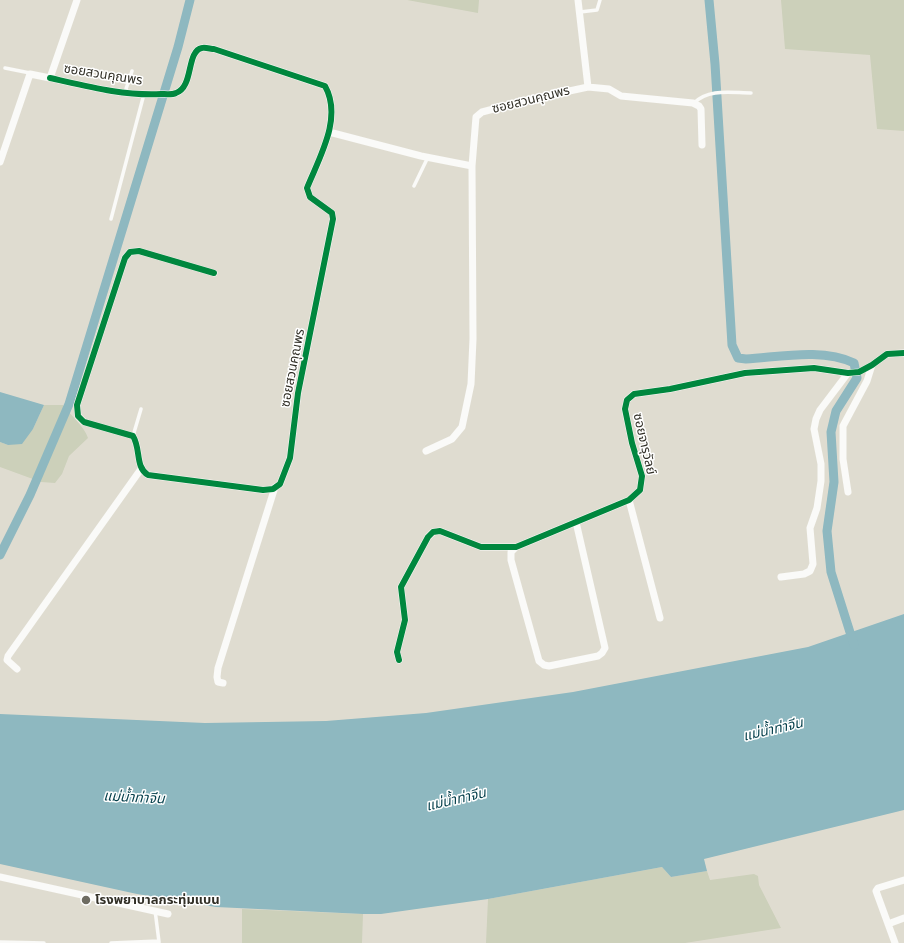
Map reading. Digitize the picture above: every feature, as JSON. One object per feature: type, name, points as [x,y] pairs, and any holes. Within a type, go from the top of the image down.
[{"type":"street","points":[[50,78],[77,0]]},
{"type":"street","name":"ซอยสวนคุณพร","points":[[578,0],[588,87]]},
{"type":"street","name":"ซอยสวนคุณพร","points":[[30,74],[125,92],[144,94],[176,93],[182,89],[186,82],[194,53],[201,48],[214,49],[325,86],[331,104],[329,132],[307,188],[310,197],[332,213],[333,219],[298,394],[290,458],[280,484],[276,487],[218,668],[218,682],[223,683]]},
{"type":"street","points":[[0,162],[30,74]]},
{"type":"street","name":"ซอยสวนคุณพร","points":[[426,451],[452,439],[462,427],[467,411],[471,384],[473,339],[472,166],[476,117],[482,112],[532,98],[588,87],[609,89],[621,96],[693,103]]},
{"type":"street","points":[[693,103],[701,109],[702,146]]},
{"type":"street","points":[[329,132],[428,157],[472,166]]},
{"type":"street","points":[[214,273],[139,251],[130,252],[125,258],[77,405],[78,416],[84,422],[133,436],[137,442],[141,469],[148,476],[263,490],[276,487]]},
{"type":"street","name":"ซอยจารุวัลย์","points":[[399,660],[397,652],[405,620],[401,588],[428,537],[433,532],[440,531],[481,547],[516,547],[629,500],[640,490],[642,476],[632,443],[625,409],[627,400],[634,394],[670,390],[745,373],[814,368],[859,372],[887,354],[904,353]]},
{"type":"street","points":[[848,492],[843,459],[843,426],[867,381],[872,365]]},
{"type":"street","points":[[781,577],[804,574],[810,571],[814,564],[810,528],[817,508],[821,480],[821,464],[814,429],[820,410],[848,372]]},
{"type":"street","points":[[17,669],[7,660],[8,656],[141,469]]},
{"type":"street","points":[[629,500],[660,618]]},
{"type":"street","points":[[516,547],[511,552],[511,560],[539,661],[544,665],[549,666],[598,656],[605,648],[576,522]]},
{"type":"street","points":[[0,877],[168,914]]},
{"type":"street","points":[[896,943],[876,891],[878,888],[904,880]]},
{"type":"street","points":[[888,924],[904,918]]},
{"type":"lane","points":[[580,12],[596,10],[600,0]]},
{"type":"lane","points":[[5,68],[30,74]]},
{"type":"lane","points":[[125,92],[132,72]]},
{"type":"lane","points":[[693,103],[700,96],[714,93],[751,93]]},
{"type":"lane","points":[[111,219],[144,94]]},
{"type":"lane","points":[[414,186],[428,157]]},
{"type":"lane","points":[[133,436],[140,409]]},
{"type":"lane","points":[[111,943],[159,942],[154,910]]},
{"type":"lane","points":[[0,942],[44,943]]},
{"type":"green space","points":[[407,0],[479,0],[478,13]]},
{"type":"green space","points":[[781,0],[904,0],[904,131],[877,129],[870,55],[785,49]]},
{"type":"green space","points":[[44,405],[63,405],[80,425],[88,438],[69,456],[62,474],[55,483],[41,482],[0,467],[0,442],[8,445],[33,429]]},
{"type":"green space","points":[[662,867],[671,877],[707,871],[710,880],[754,874],[758,876],[759,885],[781,928],[685,943],[486,943],[488,899]]},
{"type":"green space","points":[[242,909],[363,914],[362,943],[242,943]]},
{"type":"water","points":[[0,392],[44,405],[33,429],[22,444],[8,445],[0,442]]},
{"type":"water","name":"แม่น้ำท่าจีน","points":[[904,614],[904,810],[704,859],[707,871],[671,877],[662,867],[488,899],[381,914],[363,914],[216,907],[137,894],[0,864],[0,714],[205,723],[326,721],[426,713],[573,692],[808,647]]},
{"type":"waterway","points":[[0,555],[30,495],[69,404],[178,47],[190,0]]},
{"type":"waterway","points":[[709,0],[715,64],[732,345],[738,358],[746,359],[787,355],[815,355],[842,358],[854,363],[857,378],[836,411],[831,432],[834,482],[827,531],[831,572],[854,645]]},
{"type":"cycle path","points":[[50,78],[119,92],[173,94],[182,89],[185,84],[194,55],[197,51],[205,48],[214,49],[325,86],[330,98],[330,124],[323,151],[307,188],[310,197],[332,213],[333,219],[298,393],[290,458],[280,484],[273,489],[263,490],[148,475],[141,467],[137,446],[133,436],[84,422],[78,416],[77,405],[125,258],[130,252],[139,251],[214,273]]},
{"type":"cycle path","points":[[399,660],[397,652],[405,620],[401,587],[428,537],[433,532],[440,531],[481,547],[516,547],[629,500],[640,490],[642,476],[632,443],[625,409],[627,400],[634,394],[670,389],[745,373],[814,368],[848,373],[859,372],[887,354],[904,353]]},
{"type":"place","name":"โรงพยาบาลกระทุ่มแบน","points":[[86,900]]}]
